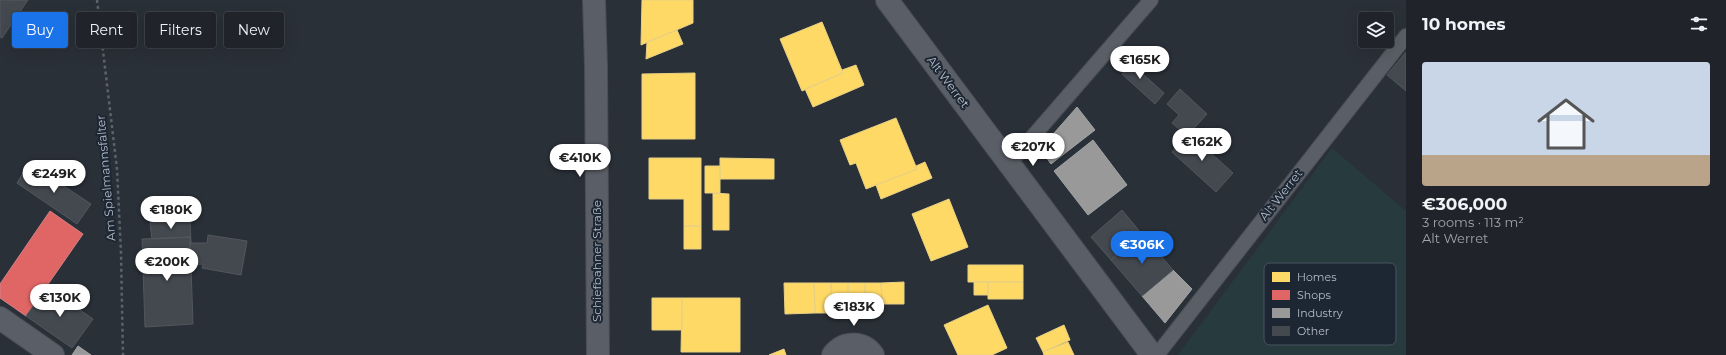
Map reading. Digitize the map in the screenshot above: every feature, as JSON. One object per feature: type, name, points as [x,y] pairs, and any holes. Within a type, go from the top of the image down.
[{"type":"street","name":"Schiefbahner Straße","points":[[594,0],[598,355]]},
{"type":"street","name":"Alt Werret","points":[[887,0],[1152,355]]},
{"type":"street","points":[[0,318],[53,355]]},
{"type":"street","points":[[834,355],[844,347],[851,344],[859,344],[866,347],[873,355]]},
{"type":"lane","points":[[1009,164],[1151,0]]},
{"type":"lane","name":"Alt Werret","points":[[1157,355],[1406,36]]},
{"type":"path","name":"Am Spielmannsfalter","points":[[97,0],[117,177],[121,253],[123,355]]},
{"type":"green space","points":[[1332,148],[1406,211],[1406,355],[1178,355]]},
{"type":"building: Homes","points":[[642,0],[693,0],[693,23],[641,45]]},
{"type":"building: Homes","points":[[822,22],[843,73],[802,91],[780,39]]},
{"type":"building: Homes","points":[[677,30],[683,44],[646,59],[647,42]]},
{"type":"building: Homes","points":[[856,65],[864,85],[813,107],[805,89],[843,73],[842,70]]},
{"type":"building: Homes","points":[[695,73],[695,139],[642,139],[642,74]]},
{"type":"building: Homes","points":[[896,118],[917,169],[866,189],[856,163],[850,165],[840,140]]},
{"type":"building: Homes","points":[[649,158],[701,158],[701,226],[684,226],[684,199],[649,199]]},
{"type":"building: Homes","points":[[720,158],[774,159],[774,179],[720,179]]},
{"type":"building: Homes","points":[[925,162],[932,178],[881,199],[876,185],[917,169],[916,166]]},
{"type":"building: Homes","points":[[705,166],[720,166],[720,193],[705,193]]},
{"type":"building: Homes","points":[[713,193],[729,194],[729,230],[713,230]]},
{"type":"building: Homes","points":[[949,199],[968,247],[931,261],[912,214]]},
{"type":"building: Homes","points":[[684,226],[701,226],[701,249],[684,249]]},
{"type":"building: Homes","points":[[968,265],[1023,265],[1023,282],[968,282]]},
{"type":"building: Homes","points":[[904,282],[904,304],[882,304],[881,283]]},
{"type":"building: Homes","points":[[974,282],[988,282],[988,295],[974,295]]},
{"type":"building: Homes","points":[[988,282],[1023,282],[1023,299],[988,299]]},
{"type":"building: Homes","points":[[784,283],[814,283],[815,313],[785,314]]},
{"type":"building: Homes","points":[[814,283],[831,283],[832,313],[815,313]]},
{"type":"building: Homes","points":[[831,283],[848,283],[848,312],[832,313]]},
{"type":"building: Homes","points":[[848,283],[865,283],[865,312],[848,312]]},
{"type":"building: Homes","points":[[865,283],[881,283],[883,312],[865,312]]},
{"type":"building: Homes","points":[[652,298],[682,298],[682,330],[652,330]]},
{"type":"building: Homes","points":[[682,298],[740,298],[740,352],[681,352]]},
{"type":"building: Homes","points":[[988,305],[1007,348],[992,355],[958,355],[944,325]]},
{"type":"building: Homes","points":[[1064,325],[1070,340],[1043,352],[1036,338]]},
{"type":"building: Homes","points":[[1068,342],[1074,355],[1044,355],[1043,352]]},
{"type":"building: Homes","points":[[784,349],[786,355],[769,355]]},
{"type":"building: Shops","points":[[50,211],[83,234],[26,316],[0,298],[0,284]]},
{"type":"building: Industry","points":[[1077,107],[1095,130],[1051,164],[1040,149]]},
{"type":"building: Industry","points":[[1093,140],[1127,185],[1088,215],[1054,171]]},
{"type":"building: Industry","points":[[1173,270],[1192,289],[1165,323],[1142,296]]},
{"type":"building: Industry","points":[[78,346],[91,355],[72,355]]},
{"type":"building: Other","points":[[0,0],[28,0],[20,12],[12,12],[12,23],[2,38],[0,37]]},
{"type":"building: Other","points":[[1406,52],[1406,91],[1387,75]]},
{"type":"building: Other","points":[[1123,56],[1164,93],[1155,104],[1122,74],[1124,72],[1115,65]]},
{"type":"building: Other","points":[[1180,89],[1207,114],[1187,136],[1172,123],[1179,115],[1167,104]]},
{"type":"building: Other","points":[[1189,133],[1233,173],[1216,192],[1172,152]]},
{"type":"building: Other","points":[[29,163],[91,204],[77,224],[17,183]]},
{"type":"building: Other","points":[[1122,210],[1141,233],[1111,260],[1091,237]]},
{"type":"building: Other","points":[[190,221],[191,243],[190,237],[152,239],[150,223]]},
{"type":"building: Other","points":[[1141,233],[1173,270],[1142,296],[1111,260]]},
{"type":"building: Other","points":[[208,235],[247,241],[241,275],[202,268],[203,264],[191,265],[190,243],[207,243]]},
{"type":"building: Other","points":[[190,237],[193,324],[145,327],[142,239]]},
{"type":"building: Other","points":[[47,287],[93,319],[72,348],[26,316]]}]
